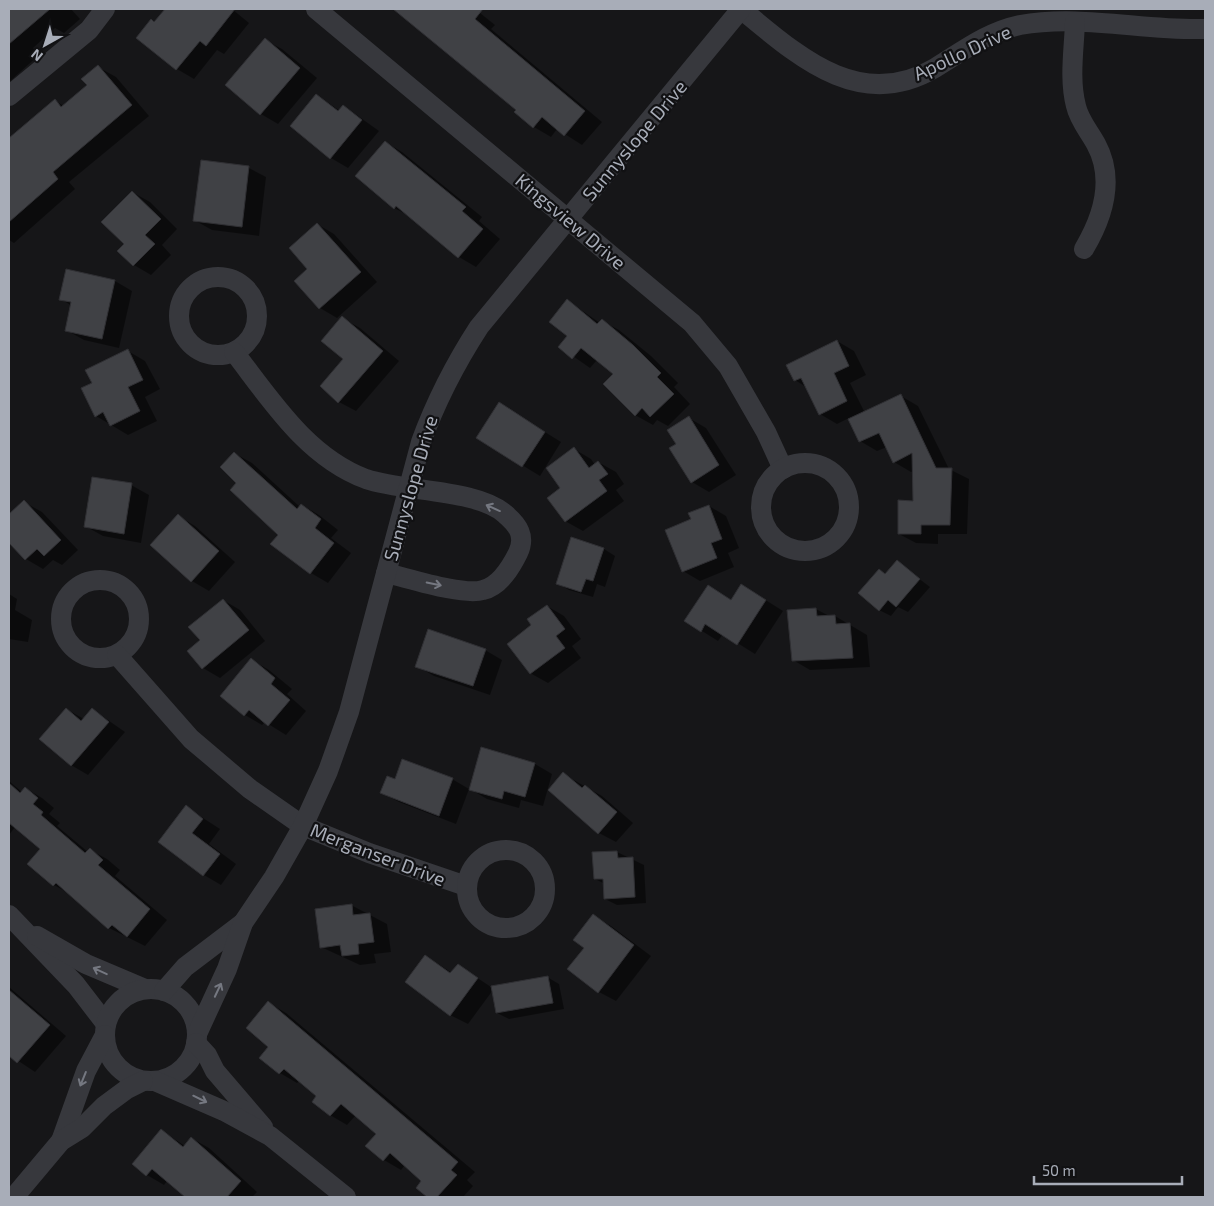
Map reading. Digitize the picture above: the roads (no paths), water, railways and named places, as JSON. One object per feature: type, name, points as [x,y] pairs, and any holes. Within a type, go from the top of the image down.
[{"type":"street","points":[[9,96],[89,30],[105,9]]},
{"type":"street","name":"Kingsview Drive","points":[[316,9],[692,323],[728,366],[766,432],[783,469]]},
{"type":"street","name":"Sunnyslope Drive","points":[[197,1039],[227,969],[243,922],[274,877],[303,826],[328,771],[349,712],[421,442],[433,410],[456,361],[479,327],[741,9]]},
{"type":"street","name":"Apollo Drive","points":[[741,9],[815,66],[839,77],[864,83],[891,82],[916,76],[935,68],[963,49],[990,35],[1018,26],[1048,22],[1075,22],[1205,29]]},
{"type":"street","points":[[1075,22],[1072,86],[1076,108],[1096,145],[1104,165],[1106,188],[1097,226],[1084,249]]},
{"type":"street","points":[[234,352],[290,423],[328,459],[366,479],[408,489],[478,501],[504,512],[519,528],[522,545],[512,565],[503,576],[483,590],[464,591],[386,573]]},
{"type":"street","points":[[797,464],[812,464],[827,469],[838,479],[846,492],[849,506],[847,522],[840,535],[828,545],[816,550],[795,549],[776,540],[768,530],[762,517],[762,503],[765,490],[772,478],[783,469],[797,464]]},
{"type":"street","name":"Merganser Drive","points":[[117,655],[203,750],[250,789],[303,826],[369,854],[466,886]]},
{"type":"street","points":[[15,920],[86,964],[181,1000],[195,1021],[197,1039],[208,1055],[215,1071],[270,1136],[346,1197]]},
{"type":"street","points":[[15,920],[76,985],[105,1030],[111,1058],[120,1069],[130,1076],[186,1093],[270,1136]]},
{"type":"street","name":"Sunnyslope Drive","points":[[154,990],[243,922]]},
{"type":"street","points":[[61,1141],[86,1071],[105,1030],[111,1011],[121,1000],[133,992],[154,990]]},
{"type":"street","points":[[14,1197],[61,1141],[82,1128],[112,1100],[149,1081],[166,1079],[186,1065],[197,1039]]}]
